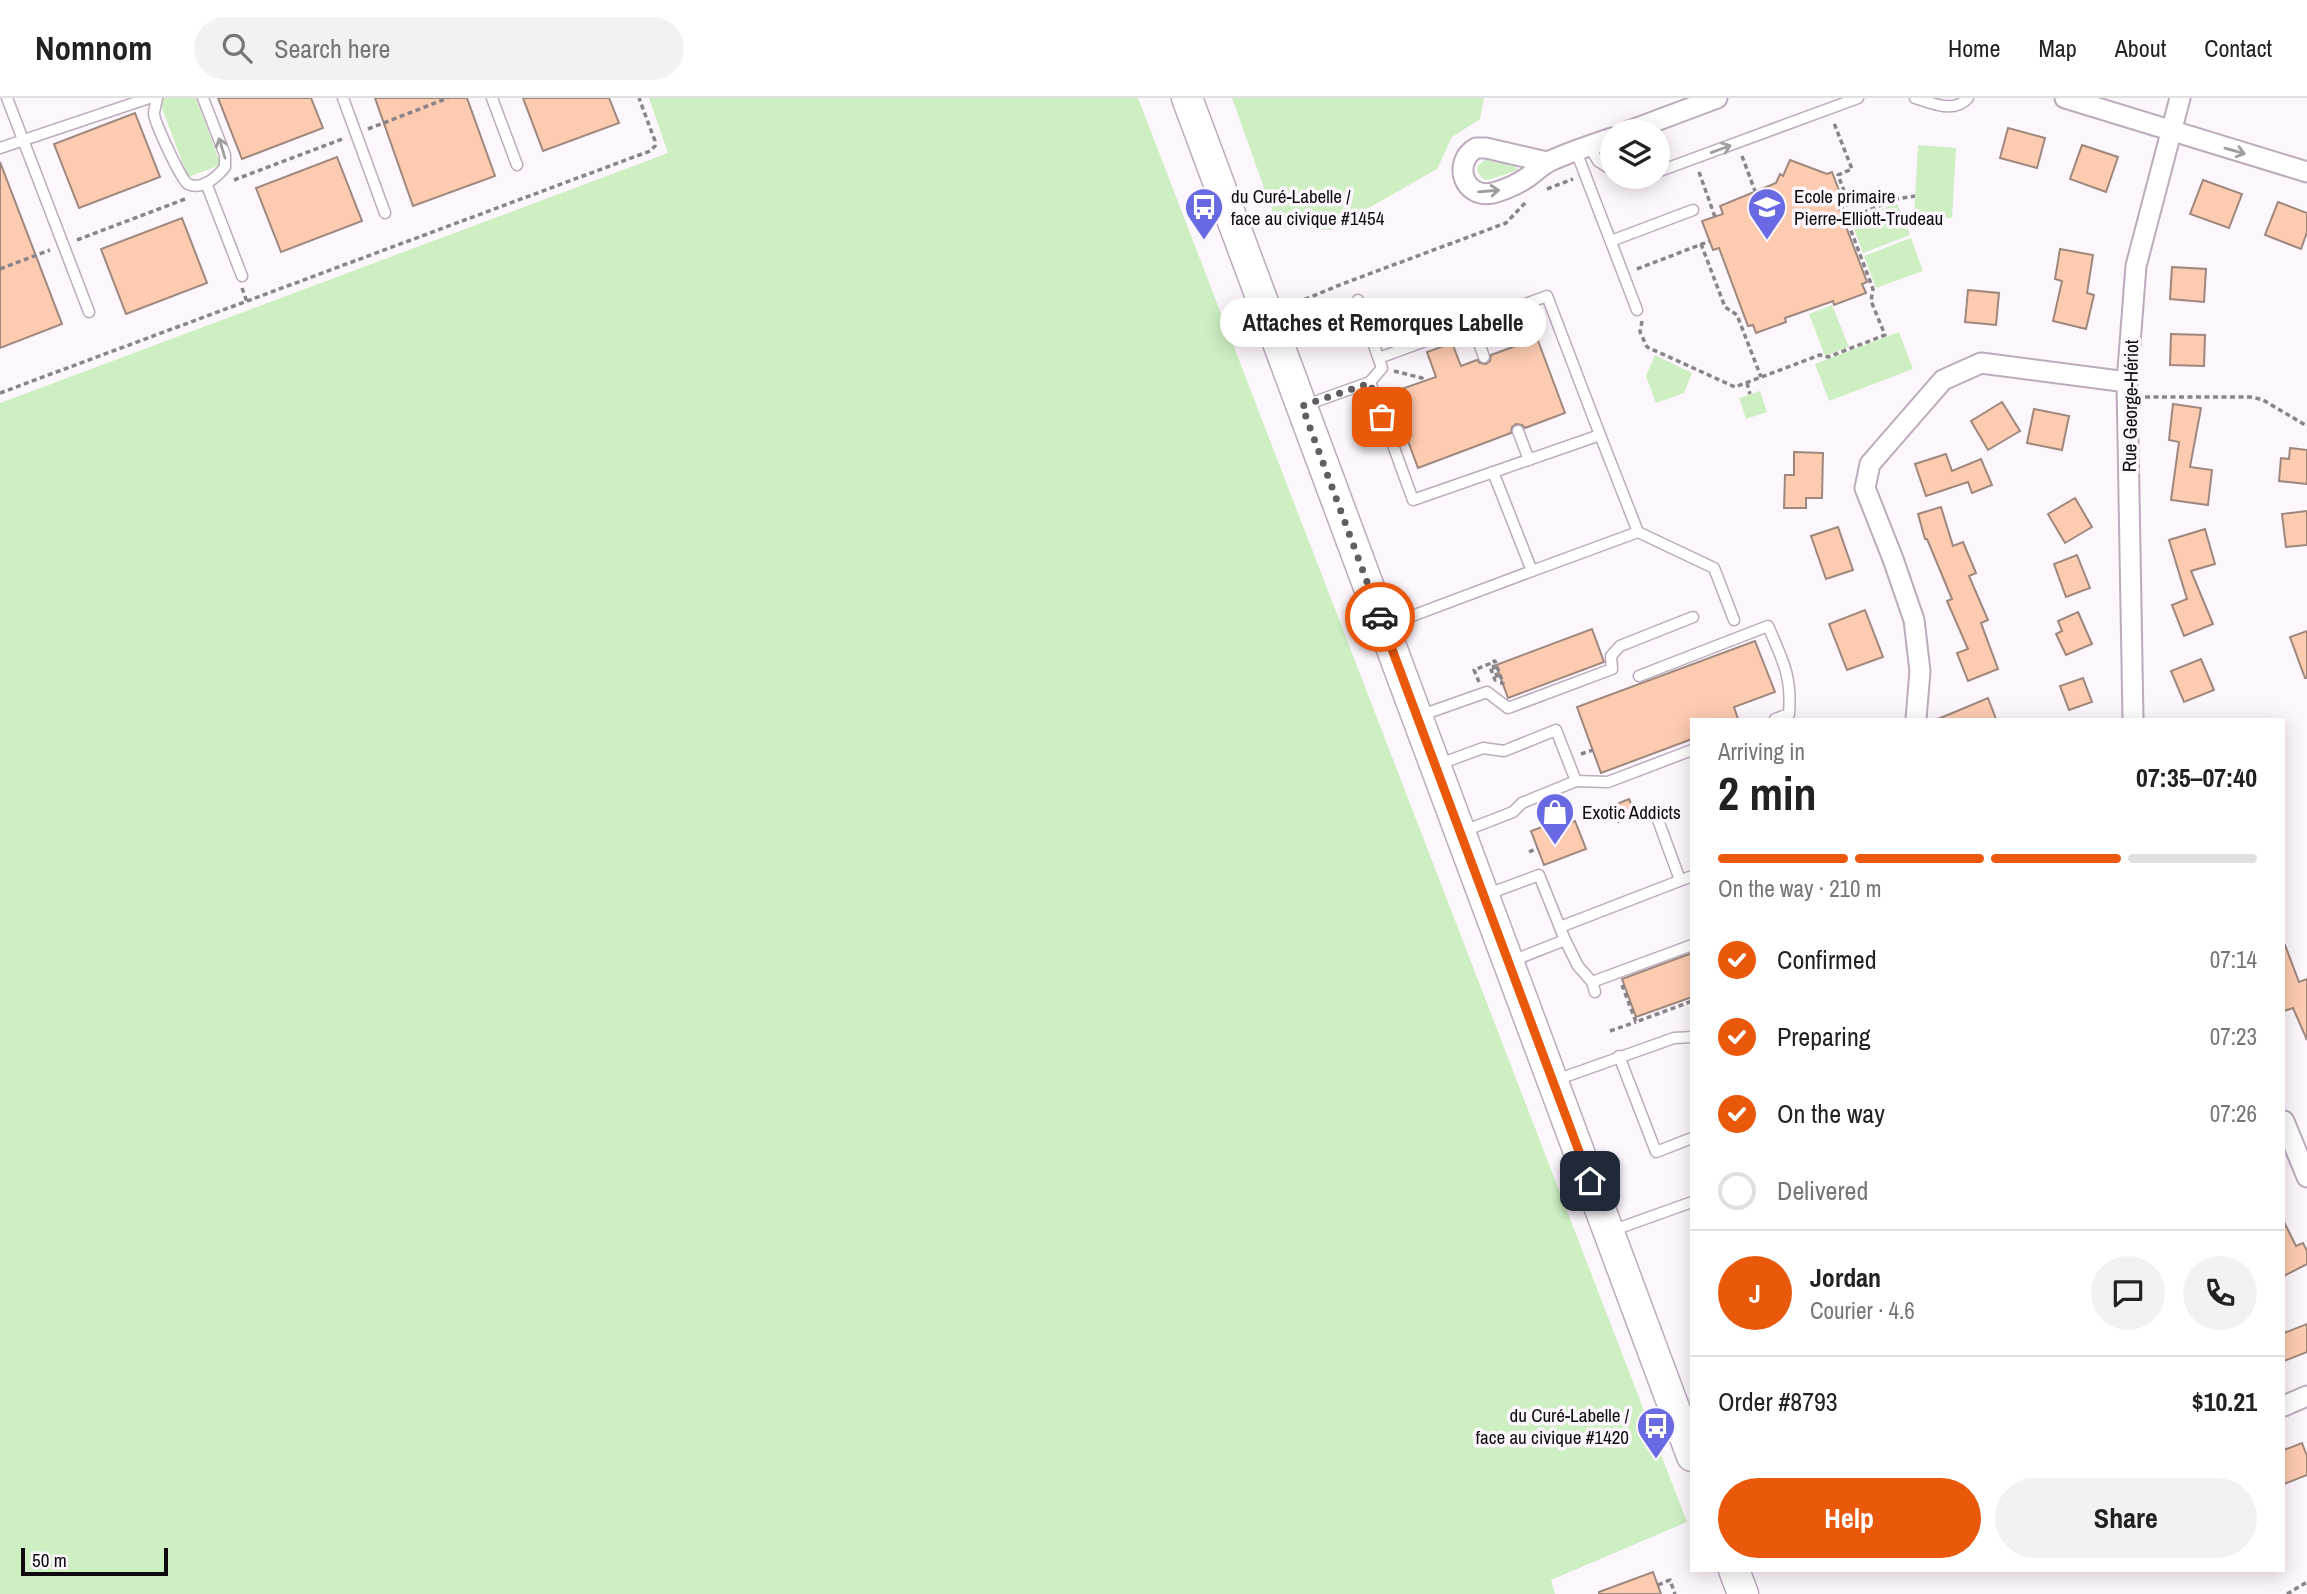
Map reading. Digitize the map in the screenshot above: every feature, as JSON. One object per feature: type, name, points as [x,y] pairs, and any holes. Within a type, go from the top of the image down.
[{"type":"main road","points":[[1187,98],[1690,1449]]},
{"type":"main road","points":[[1735,1572],[1743,1594]]},
{"type":"street","points":[[1661,119],[1717,98]]},
{"type":"street","points":[[2065,98],[2307,172]]},
{"type":"street","name":"Rue George-Hériot","points":[[2133,718],[2127,382],[2136,265],[2179,98]]},
{"type":"street","points":[[1547,162],[1600,143]]},
{"type":"street","points":[[1916,718],[1920,671],[1914,620],[1865,488],[1870,464],[1943,380],[1981,363],[2127,382]]},
{"type":"street","points":[[2285,1123],[2305,1166]]},
{"type":"street","points":[[2285,1406],[2307,1396]]},
{"type":"lane","points":[[7,98],[89,312]]},
{"type":"lane","points":[[0,148],[149,98]]},
{"type":"lane","points":[[157,98],[154,115],[179,174],[188,184],[206,183],[226,167],[225,155],[203,98]]},
{"type":"lane","points":[[343,98],[385,213]]},
{"type":"lane","points":[[492,98],[517,165]]},
{"type":"lane","points":[[1670,167],[1858,98]]},
{"type":"lane","points":[[1915,98],[1948,107],[1961,104],[1968,98]]},
{"type":"lane","points":[[1583,149],[1600,162]]},
{"type":"lane","points":[[1583,149],[1611,241],[1639,313]]},
{"type":"lane","points":[[206,183],[241,279]]},
{"type":"lane","points":[[1611,241],[1693,210]]},
{"type":"lane","points":[[1302,406],[1370,383],[1381,363],[1472,324],[1547,296],[1638,532],[1714,568],[1734,620]]},
{"type":"lane","points":[[1358,300],[1381,363]]},
{"type":"lane","points":[[1472,324],[1484,358]]},
{"type":"lane","points":[[1370,383],[1413,500],[1600,435]]},
{"type":"lane","points":[[1518,431],[1529,460]]},
{"type":"lane","points":[[1493,472],[1532,571]]},
{"type":"lane","points":[[1384,626],[1638,532]]},
{"type":"lane","points":[[1417,717],[1487,692],[1508,708],[1612,669],[1611,656],[1620,646],[1693,617]]},
{"type":"lane","points":[[1639,676],[1768,626],[1787,670],[1791,690],[1789,714],[1779,718]]},
{"type":"lane","points":[[1435,766],[1483,748],[1504,751],[1556,730],[1576,781]]},
{"type":"lane","points":[[1460,833],[1513,812],[1522,803],[1576,781],[1608,782],[1690,751]]},
{"type":"lane","points":[[1654,808],[1680,880]]},
{"type":"lane","points":[[1483,896],[1539,876],[1578,967],[1594,987],[1690,947]]},
{"type":"lane","points":[[1559,927],[1690,877]]},
{"type":"lane","points":[[1508,963],[1565,940]]},
{"type":"lane","points":[[1552,1081],[1619,1056],[1679,1037],[1690,1037]]},
{"type":"lane","points":[[1619,1056],[1656,1152],[1690,1139]]},
{"type":"lane","points":[[1609,1231],[1690,1203]]},
{"type":"path","points":[[0,393],[650,152],[655,141],[639,98]]},
{"type":"path","points":[[1639,313],[1643,323],[1640,332],[1647,347],[1677,363],[1735,387],[1820,355],[1828,357],[1885,336],[1871,301],[1873,289],[1842,207],[1849,204],[1838,176],[1852,169],[1834,122]]},
{"type":"path","points":[[1742,156],[1755,191]]},
{"type":"path","points":[[1699,172],[1715,217]]},
{"type":"path","points":[[1544,190],[1574,178]]},
{"type":"path","points":[[1847,219],[1896,199],[1915,196]]},
{"type":"path","points":[[1297,303],[1507,223],[1531,198]]},
{"type":"path","points":[[1649,264],[1710,241]]},
{"type":"path","points":[[1701,244],[1725,307],[1737,315],[1761,377]]},
{"type":"path","points":[[241,279],[247,302]]},
{"type":"path","points":[[1381,363],[1422,377],[1423,381]]},
{"type":"path","points":[[1747,383],[1750,394]]},
{"type":"path","points":[[2146,397],[2252,397],[2263,400],[2307,426]]},
{"type":"path","points":[[1474,670],[1489,664],[1495,680],[1499,679],[1492,662],[1495,661],[1503,682]]},
{"type":"path","points":[[1530,852],[1538,848]]},
{"type":"path","points":[[1619,979],[1636,1022]]},
{"type":"path","points":[[1610,1031],[1690,1002]]},
{"type":"path","points":[[1658,1585],[1670,1580],[1675,1594]]},
{"type":"path","points":[[2287,1594],[2307,1582]]},
{"type":"green space","points":[[158,98],[196,98],[221,165],[188,177]]},
{"type":"green space","points":[[649,98],[1138,98],[1687,1522],[1551,1580],[1555,1594],[0,1594],[0,403],[668,153]]},
{"type":"green space","points":[[1232,98],[1484,98],[1480,119],[1452,137],[1437,169],[1330,230],[1278,227]]},
{"type":"green space","points":[[1918,145],[1956,148],[1952,218],[1914,216]]},
{"type":"green space","points":[[1485,160],[1515,166],[1518,170],[1488,180],[1483,179],[1477,171],[1478,166]]},
{"type":"green space","points":[[1897,203],[1910,235],[1863,253],[1851,221]]},
{"type":"green space","points":[[1911,238],[1923,271],[1876,288],[1864,256]]},
{"type":"green space","points":[[1832,305],[1849,347],[1825,356],[1809,314]]},
{"type":"green space","points":[[1899,332],[1913,369],[1829,401],[1815,364]]},
{"type":"green space","points":[[1655,355],[1692,373],[1684,393],[1656,403],[1646,376]]},
{"type":"green space","points":[[1760,391],[1767,412],[1746,419],[1739,398]]},
{"type":"building","points":[[218,98],[311,98],[323,128],[242,159]]},
{"type":"building","points":[[375,98],[467,98],[495,176],[413,206]]},
{"type":"building","points":[[523,98],[609,98],[619,123],[543,151]]},
{"type":"building","points":[[135,113],[160,177],[79,208],[54,144]]},
{"type":"building","points":[[2008,128],[2045,138],[2037,168],[2000,158]]},
{"type":"building","points":[[2082,145],[2118,157],[2106,192],[2070,179]]},
{"type":"building","points":[[337,157],[362,221],[281,252],[256,188]]},
{"type":"building","points":[[1790,160],[1827,174],[1832,172],[1843,201],[1837,203],[1867,282],[1862,284],[1866,293],[1785,318],[1786,322],[1756,333],[1753,325],[1748,326],[1719,248],[1713,250],[1702,221],[1723,214],[1720,206],[1776,183],[1780,174],[1783,176]]},
{"type":"building","points":[[0,162],[62,324],[0,348]]},
{"type":"building","points":[[2203,180],[2242,194],[2229,228],[2190,214]]},
{"type":"building","points":[[2278,202],[2307,213],[2307,232],[2301,249],[2265,235]]},
{"type":"building","points":[[182,218],[207,283],[126,314],[101,249]]},
{"type":"building","points":[[2060,249],[2093,255],[2087,293],[2094,295],[2086,329],[2053,321],[2062,281],[2055,279]]},
{"type":"building","points":[[2172,267],[2206,269],[2204,302],[2170,299]]},
{"type":"building","points":[[1968,290],[1999,293],[1996,325],[1965,322]]},
{"type":"building","points":[[2171,334],[2205,335],[2204,366],[2170,365]]},
{"type":"building","points":[[1537,338],[1565,413],[1525,428],[1516,424],[1511,433],[1418,468],[1390,393],[1436,377],[1427,352],[1452,343],[1461,366],[1477,360],[1486,364],[1491,355]]},
{"type":"building","points":[[2002,402],[2020,431],[1988,450],[1971,421]]},
{"type":"building","points":[[2173,404],[2201,408],[2190,467],[2212,470],[2208,505],[2171,500],[2179,442],[2169,440]]},
{"type":"building","points":[[2034,409],[2069,416],[2062,450],[2027,443]]},
{"type":"building","points":[[2290,448],[2307,450],[2307,484],[2279,481],[2281,458],[2289,459]]},
{"type":"building","points":[[1794,452],[1823,453],[1822,498],[1806,498],[1806,508],[1784,508],[1785,475],[1794,475]]},
{"type":"building","points":[[1946,454],[1952,471],[1981,459],[1992,485],[1972,493],[1968,482],[1926,496],[1915,464]]},
{"type":"building","points":[[2075,498],[2092,527],[2065,543],[2048,514]]},
{"type":"building","points":[[1941,507],[1953,546],[1963,542],[1976,573],[1969,576],[1988,620],[1981,623],[1998,669],[1968,681],[1957,653],[1968,649],[1947,601],[1952,599],[1925,539],[1918,514]]},
{"type":"building","points":[[2307,511],[2307,545],[2286,547],[2282,514]]},
{"type":"building","points":[[1838,527],[1853,570],[1826,579],[1811,536]]},
{"type":"building","points":[[2205,529],[2215,564],[2191,571],[2213,624],[2184,636],[2172,605],[2187,599],[2169,540]]},
{"type":"building","points":[[2077,555],[2090,588],[2066,597],[2054,564]]},
{"type":"building","points":[[1865,610],[1883,657],[1847,670],[1829,624]]},
{"type":"building","points":[[2078,612],[2092,644],[2066,655],[2056,634],[2062,631],[2058,621]]},
{"type":"building","points":[[1592,629],[1604,662],[1508,698],[1496,665]]},
{"type":"building","points":[[2307,631],[2307,678],[2305,678],[2290,637]]},
{"type":"building","points":[[1755,641],[1775,692],[1734,707],[1738,718],[1690,718],[1690,740],[1601,773],[1577,707]]},
{"type":"building","points":[[2201,659],[2214,690],[2184,702],[2171,671]]},
{"type":"building","points":[[2083,678],[2092,702],[2069,710],[2060,686]]},
{"type":"building","points":[[1988,698],[1996,718],[1940,718]]},
{"type":"building","points":[[1629,799],[1636,815],[1618,822],[1612,806]]},
{"type":"building","points":[[1575,821],[1586,849],[1544,865],[1531,831],[1550,824],[1552,829]]},
{"type":"building","points":[[2285,945],[2299,982],[2307,979],[2307,1040],[2293,1008],[2285,1011]]},
{"type":"building","points":[[1690,954],[1690,998],[1636,1017],[1622,979]]},
{"type":"building","points":[[2285,1224],[2296,1246],[2303,1243],[2307,1251],[2307,1264],[2285,1275]]},
{"type":"building","points":[[2307,1324],[2307,1352],[2285,1361],[2285,1333]]},
{"type":"building","points":[[2302,1443],[2307,1456],[2307,1475],[2285,1484],[2285,1450]]},
{"type":"building","points":[[1653,1572],[1661,1594],[1599,1594],[1599,1592]]},
{"type":"way so far","points":[[1380,617],[1302,406],[1370,383],[1382,417]]},
{"type":"place","name":"du Curé-Labelle / face au civique #1454","points":[[1204,241]]},
{"type":"place","name":"Ecole primaire Pierre-Elliott-Trudeau","points":[[1767,241]]},
{"type":"place","name":"Attaches et Remorques Labelle","points":[[1382,417]]},
{"type":"place","name":"Exotic Addicts","points":[[1555,846]]},
{"type":"place","name":"du Curé-Labelle / face au civique #1420","points":[[1656,1460]]},
{"type":"route","points":[[1380,617],[1590,1181]]}]
